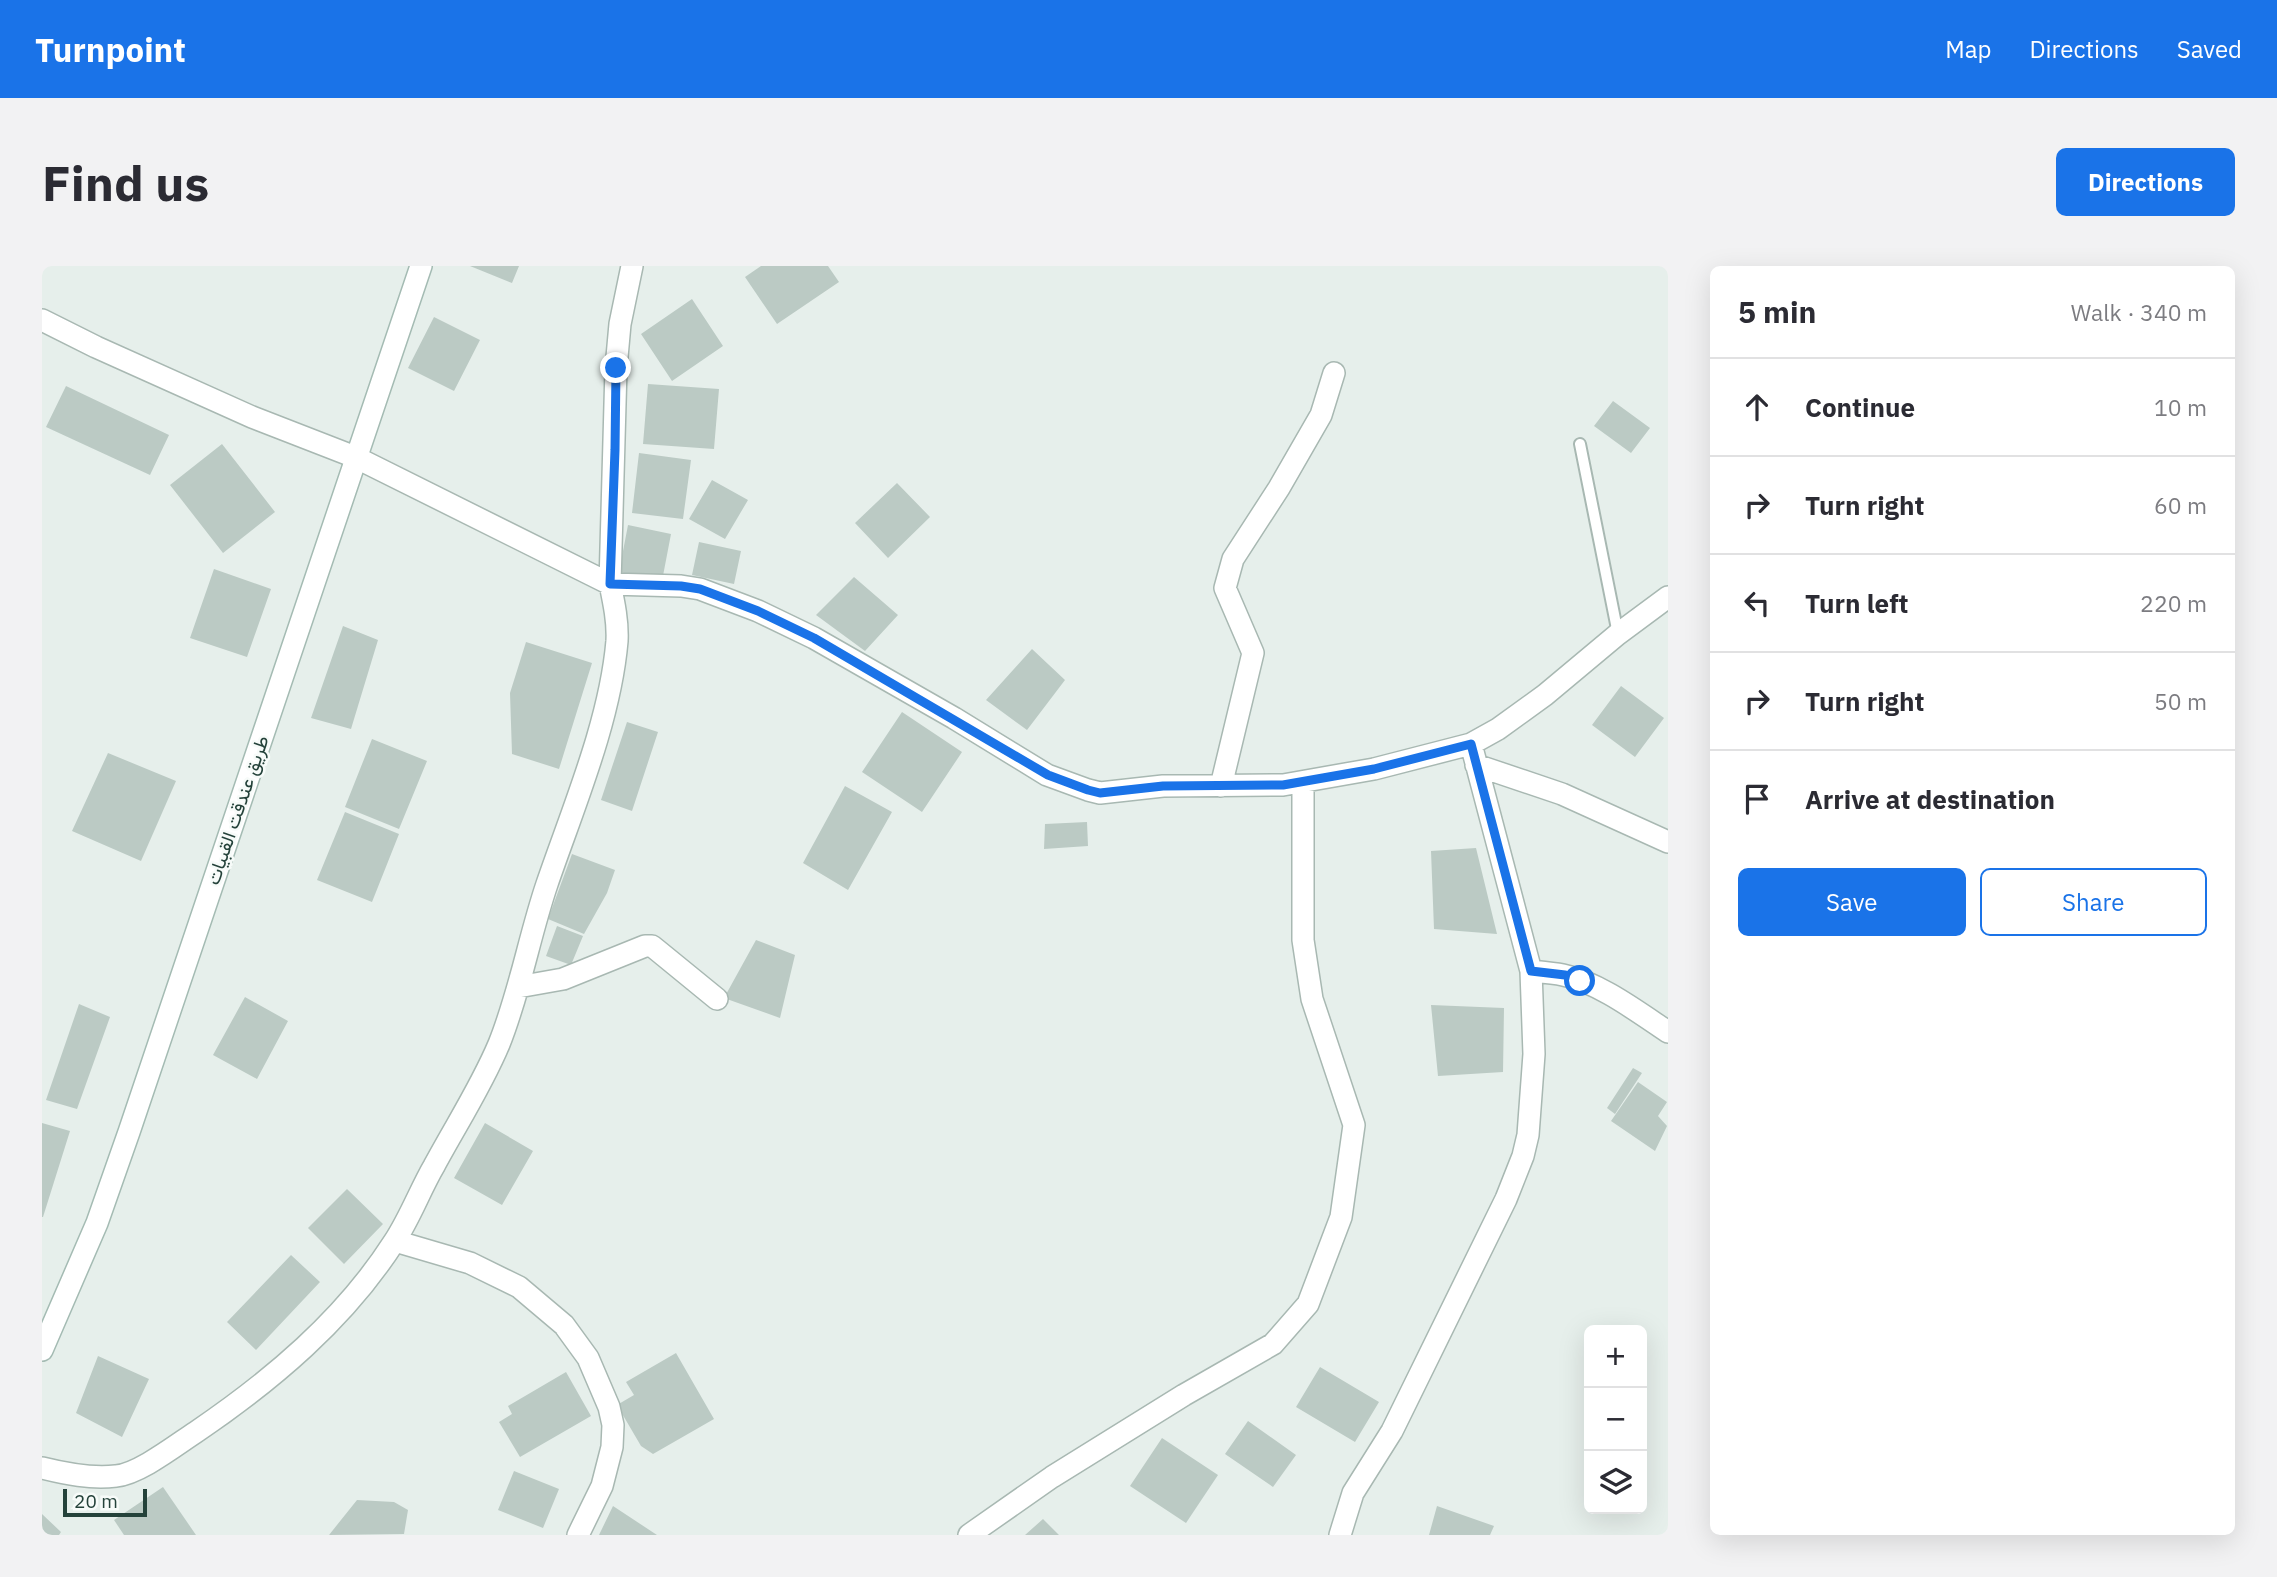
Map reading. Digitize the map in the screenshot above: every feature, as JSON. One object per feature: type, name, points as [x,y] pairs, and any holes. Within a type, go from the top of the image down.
[{"type":"street","name":"طريق عندقت القبيات","points":[[42,1350],[97,1223],[129,1132],[421,266]]},
{"type":"street","points":[[42,1468],[77,1477],[118,1476],[152,1461],[228,1410],[290,1361],[349,1302],[395,1241],[477,1089],[498,1045],[518,987],[539,906],[592,754],[611,683],[617,640],[616,614],[610,584],[616,368],[620,324],[632,266]]},
{"type":"street","points":[[42,320],[252,417],[355,457],[610,584],[700,589],[758,611],[814,638],[1048,775],[1088,790],[1114,793],[1163,786],[1283,785],[1474,755],[1668,842]]},
{"type":"street","points":[[1221,786],[1253,653],[1225,588],[1233,559],[1279,488],[1321,415],[1334,373]]},
{"type":"street","points":[[1474,755],[1498,729],[1668,597]]},
{"type":"street","points":[[1340,1535],[1353,1493],[1392,1431],[1494,1225],[1523,1156],[1531,1114],[1534,1054],[1531,971],[1474,755]]},
{"type":"street","points":[[969,1535],[1052,1477],[1184,1395],[1273,1344],[1308,1304],[1341,1217],[1354,1125],[1312,999],[1303,940],[1303,782]]},
{"type":"street","points":[[518,987],[564,979],[645,946],[652,946],[717,999]]},
{"type":"street","points":[[1531,971],[1565,975],[1580,981],[1606,993],[1668,1032]]},
{"type":"street","points":[[395,1241],[470,1263],[519,1287],[564,1325],[588,1358],[609,1407],[613,1425],[612,1447],[608,1471],[578,1535]]},
{"type":"lane","points":[[1580,444],[1618,634]]},
{"type":"building","points":[[470,266],[519,266],[512,283]]},
{"type":"building","points":[[761,266],[828,266],[839,282],[777,324],[745,277]]},
{"type":"building","points":[[692,299],[723,346],[672,381],[641,334]]},
{"type":"building","points":[[434,317],[480,340],[454,391],[408,368]]},
{"type":"building","points":[[648,384],[719,389],[714,449],[643,444]]},
{"type":"building","points":[[66,386],[169,435],[150,475],[46,427]]},
{"type":"building","points":[[1613,401],[1650,428],[1631,453],[1594,426]]},
{"type":"building","points":[[222,444],[275,512],[223,553],[170,485]]},
{"type":"building","points":[[639,453],[691,460],[683,519],[632,513]]},
{"type":"building","points":[[712,480],[748,500],[725,539],[689,519]]},
{"type":"building","points":[[897,483],[930,517],[888,558],[855,523]]},
{"type":"building","points":[[628,525],[671,534],[662,581],[619,572]]},
{"type":"building","points":[[699,542],[741,551],[734,584],[692,575]]},
{"type":"building","points":[[214,569],[271,589],[247,657],[190,638]]},
{"type":"building","points":[[854,577],[898,615],[865,651],[816,615]]},
{"type":"building","points":[[343,626],[378,640],[351,729],[311,718]]},
{"type":"building","points":[[526,642],[592,663],[559,769],[512,754],[510,693]]},
{"type":"building","points":[[1032,649],[1065,680],[1027,730],[986,700]]},
{"type":"building","points":[[1621,686],[1664,718],[1635,757],[1592,725]]},
{"type":"building","points":[[902,712],[962,752],[922,812],[862,772]]},
{"type":"building","points":[[627,722],[658,732],[632,811],[601,800]]},
{"type":"building","points":[[372,739],[427,761],[399,829],[345,807]]},
{"type":"building","points":[[108,753],[176,781],[141,861],[72,831]]},
{"type":"building","points":[[845,786],[892,812],[848,890],[803,863]]},
{"type":"building","points":[[345,812],[399,834],[372,902],[317,880]]},
{"type":"building","points":[[1087,822],[1088,846],[1044,849],[1045,824]]},
{"type":"building","points":[[1476,848],[1497,934],[1434,929],[1431,851]]},
{"type":"building","points":[[572,854],[615,870],[607,893],[584,934],[548,919]]},
{"type":"building","points":[[557,926],[583,936],[571,965],[546,956]]},
{"type":"building","points":[[756,940],[795,955],[780,1018],[724,998]]},
{"type":"building","points":[[245,997],[288,1021],[257,1079],[213,1055]]},
{"type":"building","points":[[79,1004],[110,1017],[77,1109],[46,1100]]},
{"type":"building","points":[[1431,1005],[1504,1008],[1503,1072],[1438,1076]]},
{"type":"building","points":[[1633,1068],[1642,1073],[1615,1114],[1607,1108]]},
{"type":"building","points":[[1638,1082],[1667,1102],[1658,1116],[1667,1126],[1655,1151],[1611,1121]]},
{"type":"building","points":[[42,1123],[70,1131],[43,1217],[42,1217]]},
{"type":"building","points":[[485,1123],[533,1151],[502,1205],[454,1178]]},
{"type":"building","points":[[347,1189],[383,1224],[344,1264],[308,1228]]},
{"type":"building","points":[[291,1255],[320,1282],[256,1350],[227,1322]]},
{"type":"building","points":[[676,1353],[714,1419],[653,1454],[641,1446],[617,1405],[634,1395],[626,1382]]},
{"type":"building","points":[[98,1356],[149,1379],[122,1437],[76,1413]]},
{"type":"building","points":[[1320,1367],[1379,1402],[1355,1442],[1296,1407]]},
{"type":"building","points":[[566,1372],[591,1416],[520,1457],[499,1422],[512,1414],[508,1406]]},
{"type":"building","points":[[1248,1421],[1296,1455],[1273,1487],[1225,1454]]},
{"type":"building","points":[[1162,1438],[1218,1475],[1186,1523],[1130,1486]]},
{"type":"building","points":[[514,1471],[559,1489],[543,1528],[498,1510]]},
{"type":"building","points":[[163,1487],[196,1535],[124,1535],[114,1520]]},
{"type":"building","points":[[357,1500],[394,1502],[408,1510],[404,1534],[329,1535]]},
{"type":"building","points":[[613,1506],[657,1535],[599,1535]]},
{"type":"building","points":[[1437,1506],[1494,1526],[1490,1535],[1429,1535]]},
{"type":"building","points":[[42,1514],[61,1532],[59,1535],[42,1535]]},
{"type":"building","points":[[1043,1519],[1059,1535],[1025,1535]]},
{"type":"route","points":[[616,368],[610,584],[700,589],[758,611],[814,638],[1048,775],[1100,793],[1163,786],[1283,785],[1374,769],[1471,744],[1531,971],[1565,975],[1580,981]]}]
